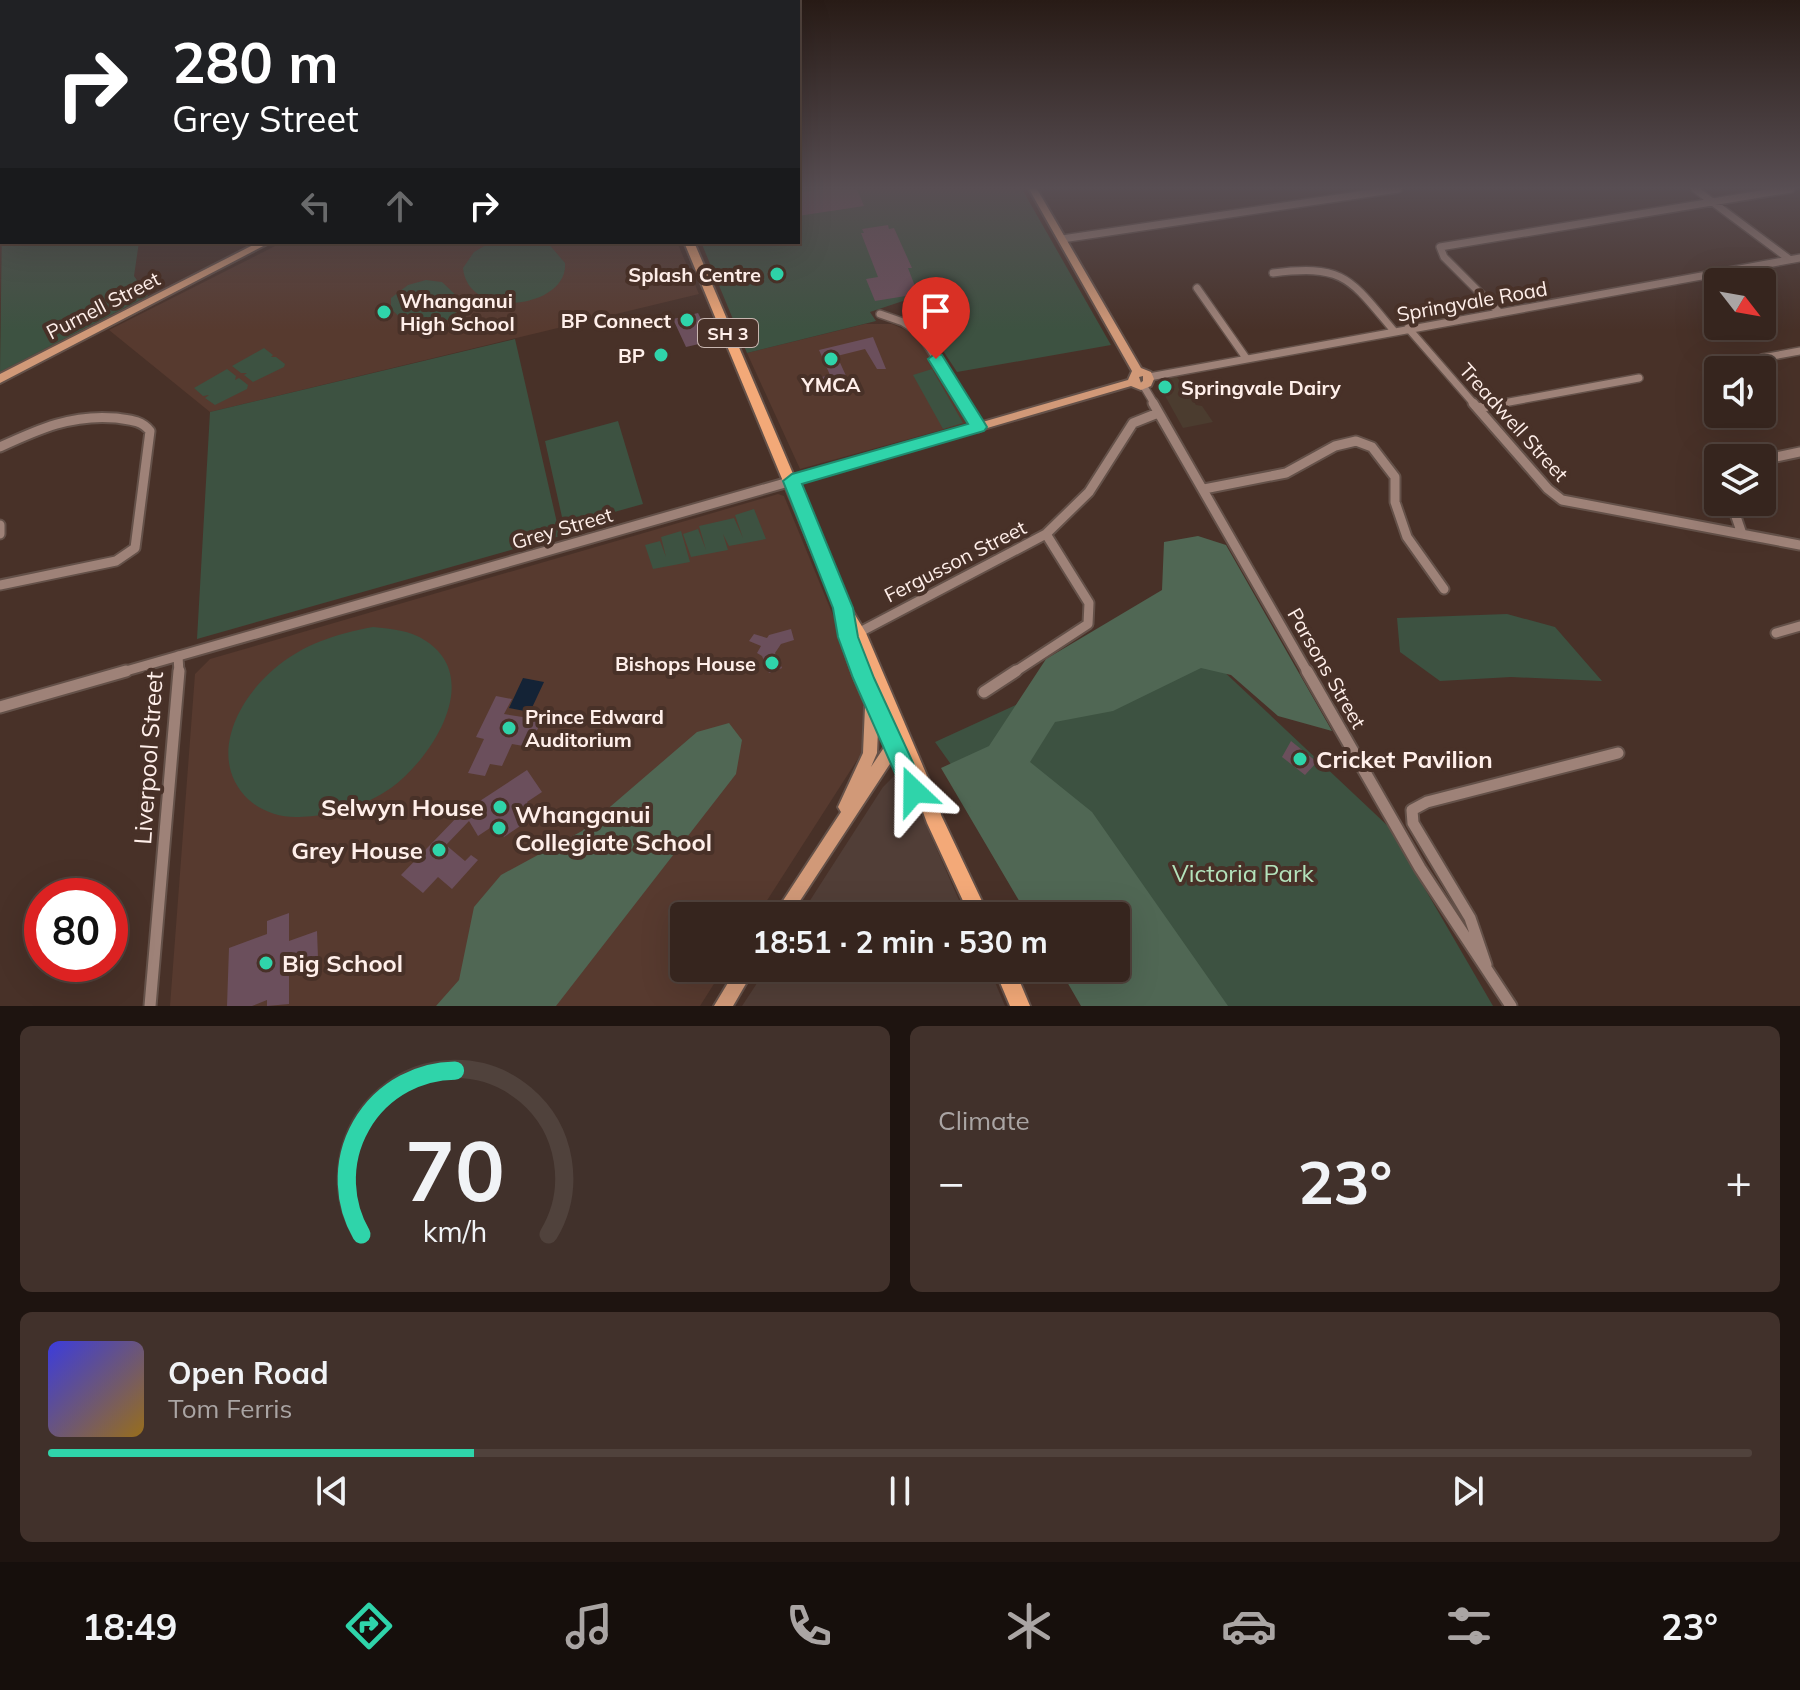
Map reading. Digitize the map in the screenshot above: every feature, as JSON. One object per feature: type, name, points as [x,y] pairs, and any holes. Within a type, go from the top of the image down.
[{"type":"highway","name":"SH 3","points":[[690,244],[843,608],[858,633],[898,740],[905,769],[922,804],[933,817]]},
{"type":"highway","name":"SH 3","points":[[843,608],[848,637],[864,678],[928,799],[933,817],[973,902]]},
{"type":"highway","points":[[1010,982],[1020,1006]]},
{"type":"main road","name":"Parsons Street","points":[[1060,236],[1141,379]]},
{"type":"main road","name":"Purnell Street","points":[[0,379],[262,244]]},
{"type":"main road","name":"Grey Street","points":[[792,481],[1141,379]]},
{"type":"main road","points":[[833,835],[870,753],[873,718],[864,678]]},
{"type":"main road","points":[[790,902],[898,740]]},
{"type":"main road","points":[[879,770],[894,767],[905,769]]},
{"type":"main road","points":[[723,1006],[738,982]]},
{"type":"street","points":[[1062,239],[1083,236]]},
{"type":"street","points":[[1499,312],[1444,257],[1440,247],[1507,236]]},
{"type":"street","points":[[1758,236],[1789,259]]},
{"type":"street","name":"Springvale Road","points":[[1141,379],[1800,258]]},
{"type":"street","points":[[1273,273],[1312,267],[1335,271],[1355,287],[1394,331]]},
{"type":"street","points":[[1197,288],[1246,358]]},
{"type":"street","points":[[880,314],[903,322],[920,333],[978,427]]},
{"type":"street","name":"Treadwell Street","points":[[1408,328],[1548,489],[1562,500],[1800,545]]},
{"type":"street","points":[[1773,356],[1800,351]]},
{"type":"street","points":[[1478,408],[1639,378]]},
{"type":"street","name":"Parsons Street","points":[[1141,379],[1420,868],[1511,1006]]},
{"type":"street","name":"Fergusson Street","points":[[858,633],[1046,534],[1089,492],[1133,423],[1158,413]]},
{"type":"street","points":[[0,447],[59,420],[80,414],[137,421],[150,431],[135,548],[116,561],[0,585]]},
{"type":"street","points":[[1204,489],[1286,473],[1335,446],[1356,441],[1367,444],[1395,477],[1398,516],[1428,573],[1444,589]]},
{"type":"street","points":[[1776,457],[1800,452]]},
{"type":"street","name":"Grey Street","points":[[0,707],[792,481]]},
{"type":"street","points":[[1736,516],[1742,534]]},
{"type":"street","points":[[0,525],[0,534]]},
{"type":"street","points":[[984,692],[1088,624],[1089,603],[1046,534]]},
{"type":"street","points":[[1776,633],[1800,626]]},
{"type":"street","name":"Liverpool Street","points":[[150,1006],[179,677],[178,656]]},
{"type":"street","points":[[1489,974],[1470,918],[1421,837],[1412,810],[1427,802],[1618,753]]},
{"type":"shaded area","name":"Whanganui High School","points":[[279,244],[678,244],[699,294],[210,412],[109,330]]},
{"type":"shaded area","points":[[865,324],[892,324],[917,335],[970,419],[967,423],[800,469],[747,353]]},
{"type":"shaded area","points":[[1177,377],[1196,405],[1202,406],[1213,422],[1183,428],[1159,385],[1161,380]]},
{"type":"shaded area","name":"Whanganui Collegiate School","points":[[778,494],[784,496],[871,708],[870,740],[766,902],[670,902],[670,982],[715,982],[700,1006],[170,1006],[195,674],[210,659]]},
{"type":"shaded area","points":[[895,775],[907,782],[960,902],[809,902],[883,787]]},
{"type":"shaded area","points":[[758,982],[995,982],[1005,1006],[742,1006]]},
{"type":"green space","points":[[800,236],[1049,236],[1111,345],[957,372],[909,299],[870,312],[876,321],[747,353],[702,244],[800,244]]},
{"type":"green space","points":[[2,244],[139,244],[134,276],[148,296],[0,372]]},
{"type":"green space","points":[[488,244],[549,244],[565,263],[562,278],[551,290],[536,299],[517,303],[499,302],[482,296],[469,285],[463,268],[474,252]]},
{"type":"green space","points":[[426,280],[442,282],[460,299],[459,307],[441,323],[423,326],[407,324],[391,309],[391,298],[408,285]]},
{"type":"green space","points":[[515,339],[560,536],[197,639],[210,412]]},
{"type":"green space","points":[[264,348],[273,355],[271,357],[285,364],[284,367],[253,382],[244,375],[247,373],[241,373],[232,366]]},
{"type":"green space","points":[[227,369],[236,376],[235,380],[239,378],[248,385],[247,389],[215,405],[205,398],[209,395],[203,396],[194,388]]},
{"type":"green space","points":[[932,369],[963,423],[943,429],[913,375]]},
{"type":"green space","points":[[618,421],[643,504],[564,526],[545,441]]},
{"type":"green space","points":[[754,509],[766,539],[729,546],[723,534],[728,550],[691,557],[683,534],[698,529],[706,550],[699,526],[734,518],[743,538],[735,515]]},
{"type":"green space","points":[[681,531],[690,562],[653,569],[645,545],[660,541],[666,557],[661,537]]},
{"type":"green space","points":[[1198,536],[1226,545],[1332,731],[1278,716],[1231,675],[1201,668],[1113,711],[1055,722],[1030,762],[1092,812],[1228,1006],[1081,1006],[1067,982],[1130,982],[1130,902],[1020,902],[941,768],[989,746],[1046,659],[1162,590],[1164,542]]},
{"type":"green space","points":[[1507,614],[1555,627],[1602,681],[1511,677],[1440,681],[1400,652],[1397,618]]},
{"type":"green space","points":[[373,627],[414,634],[443,657],[451,676],[451,697],[435,739],[422,758],[391,788],[358,805],[323,815],[293,817],[260,808],[236,784],[228,750],[238,714],[248,697],[274,669],[296,653],[333,637]]},
{"type":"green space","name":"Victoria Park","points":[[1121,657],[1218,666],[1389,827],[1493,1006],[1119,1006],[1118,982],[1130,982],[1130,902],[1049,902],[935,742]]},
{"type":"green space","points":[[729,723],[742,740],[736,774],[556,1006],[436,1006],[459,980],[474,907],[501,875],[582,831],[697,732]]},
{"type":"water","points":[[523,678],[544,682],[530,712],[509,708]]},
{"type":"building","points":[[862,236],[898,236],[912,268],[908,268],[918,294],[875,301],[866,279],[878,277]]},
{"type":"building","points":[[698,313],[712,341],[686,347],[673,319]]},
{"type":"building","name":"YMCA","points":[[873,337],[886,369],[877,369],[865,349],[837,356],[847,378],[815,385],[813,379],[830,375],[819,350]]},
{"type":"building","name":"Bishops House","points":[[791,629],[794,640],[781,644],[775,653],[782,668],[769,673],[762,656],[757,653],[761,646],[749,641],[754,634],[767,638]]},
{"type":"building","name":"Prince Edward Auditorium","points":[[496,696],[512,699],[504,714],[542,720],[529,747],[512,744],[502,766],[490,764],[485,776],[468,773],[484,739],[476,737]]},
{"type":"building","name":"Cricket Pavilion","points":[[1291,741],[1317,762],[1305,775],[1282,757]]},
{"type":"building","points":[[527,770],[542,792],[527,802],[535,816],[504,837],[496,824],[478,836],[469,821],[446,845],[465,861],[471,855],[478,860],[452,889],[438,877],[423,893],[401,875],[460,814]]},
{"type":"building","name":"Big School","points":[[289,913],[289,941],[317,931],[318,958],[289,969],[289,1004],[267,1006],[267,1000],[252,1006],[227,1006],[229,948],[267,934],[267,921]]},
{"type":"place","name":"Splash Centre","points":[[777,274]]},
{"type":"place","name":"Whanganui High School","points":[[384,312]]},
{"type":"place","name":"BP Connect","points":[[687,320]]},
{"type":"place","name":"BP","points":[[661,355]]},
{"type":"place","name":"YMCA","points":[[831,359]]},
{"type":"place","name":"Springvale Dairy","points":[[1165,387]]},
{"type":"place","name":"Bishops House","points":[[772,663]]},
{"type":"place","name":"Prince Edward Auditorium","points":[[509,728]]},
{"type":"place","name":"Cricket Pavilion","points":[[1300,759]]},
{"type":"place","name":"Selwyn House","points":[[500,807]]},
{"type":"place","name":"Whanganui Collegiate School","points":[[499,828]]},
{"type":"place","name":"Grey House","points":[[439,850]]},
{"type":"place","name":"Big School","points":[[266,963]]},
{"type":"route","points":[[914,791],[864,678],[848,637],[843,608],[792,481],[978,427],[936,359]]}]
